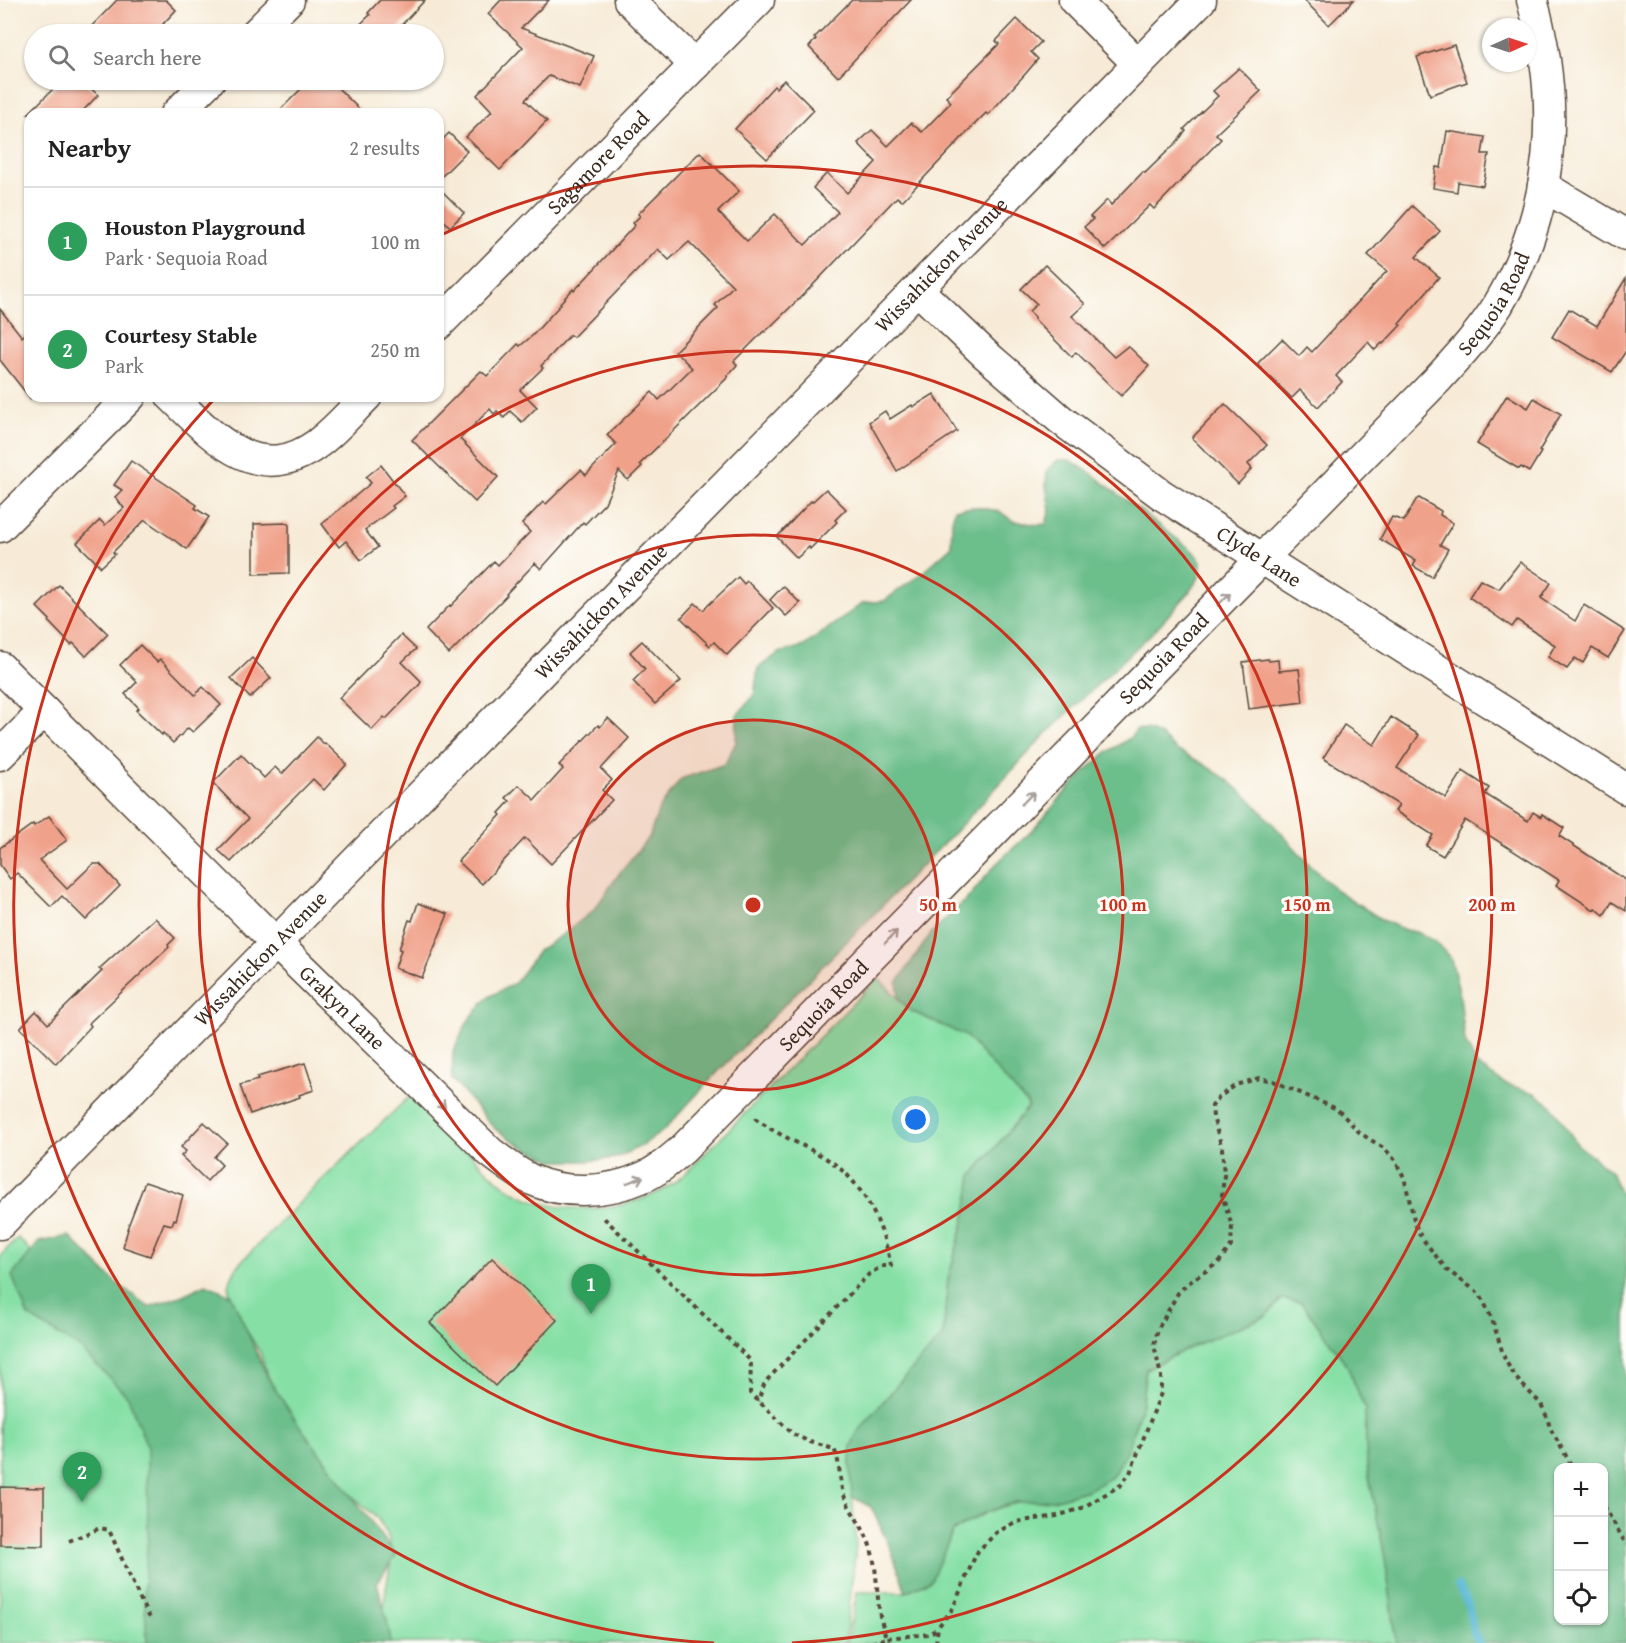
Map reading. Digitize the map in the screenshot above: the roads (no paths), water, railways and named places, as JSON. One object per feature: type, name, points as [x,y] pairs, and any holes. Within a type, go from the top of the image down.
[{"type":"street","points":[[265,24],[289,0]]},
{"type":"street","points":[[629,0],[694,65]]},
{"type":"street","name":"Sagamore Road","points":[[444,319],[759,0]]},
{"type":"street","points":[[1074,0],[1138,64]]},
{"type":"street","name":"Wissahickon Avenue","points":[[0,1224],[1201,0]]},
{"type":"street","name":"Sequoia Road","points":[[577,1189],[602,1189],[642,1178],[663,1166],[683,1149],[1437,380],[1479,332],[1512,277],[1526,245],[1543,186],[1549,138],[1549,86],[1542,37],[1532,0]]},
{"type":"street","points":[[182,108],[200,90]]},
{"type":"street","points":[[1543,186],[1626,235]]},
{"type":"street","name":"Clyde Lane","points":[[918,290],[1023,388],[1077,433],[1162,495],[1626,789]]},
{"type":"street","points":[[0,527],[125,402]]},
{"type":"street","points":[[177,402],[212,436],[228,448],[247,456],[265,459],[283,459],[300,454],[316,445],[361,402]]},
{"type":"street","name":"Grakyn Lane","points":[[0,667],[276,943],[490,1152],[511,1168],[533,1180],[552,1186],[577,1189]]},
{"type":"street","points":[[0,755],[44,711]]},
{"type":"waterway","points":[[1458,1586],[1468,1604],[1473,1631],[1479,1643]]},
{"type":"place","name":"Houston Playground","points":[[591,1314]]},
{"type":"place","name":"Courtesy Stable","points":[[82,1502]]}]
